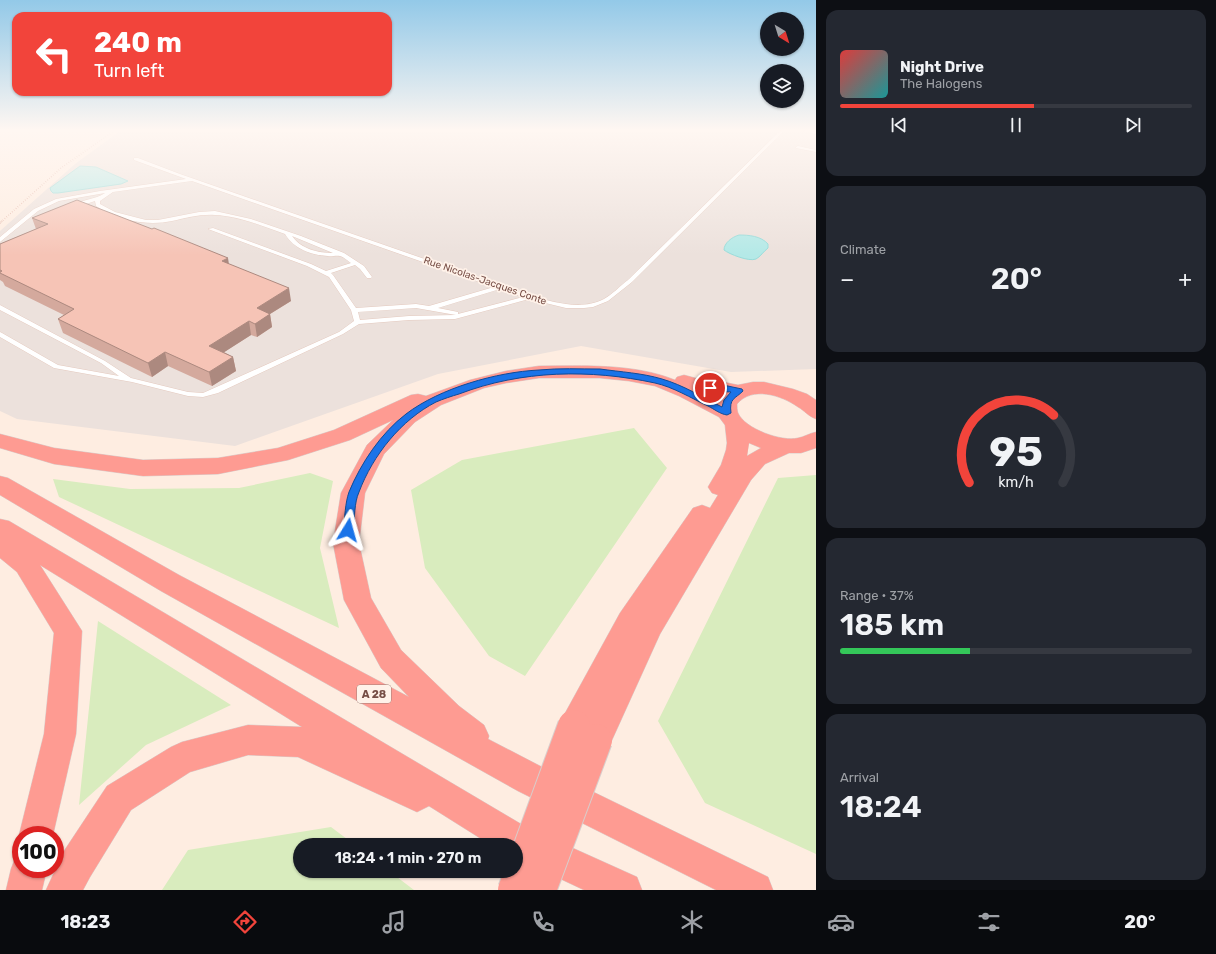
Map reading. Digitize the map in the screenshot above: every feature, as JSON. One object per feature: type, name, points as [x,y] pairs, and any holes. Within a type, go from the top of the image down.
[{"type":"highway","points":[[0,441],[54,456],[143,468],[218,466],[280,455],[342,435],[457,384],[493,373],[569,364],[655,373],[710,388],[723,388],[739,391],[761,388],[786,393],[806,403],[815,405]]},
{"type":"highway","points":[[530,779],[448,716],[391,659],[358,600],[346,543],[353,493],[375,450],[408,417],[434,400],[477,384],[506,377],[539,372],[600,372],[629,375],[660,381],[686,392],[731,419],[757,439],[804,445]]},
{"type":"highway","points":[[514,890],[585,733],[630,620],[727,477],[738,453],[739,436],[726,406],[732,395],[739,391]]},
{"type":"highway","points":[[540,890],[585,733],[743,474],[757,459],[804,445]]},
{"type":"highway","name":"A 28","points":[[0,484],[170,583],[530,779],[754,890]]},
{"type":"highway","points":[[0,528],[511,838]]},
{"type":"highway","points":[[0,544],[26,565],[68,631],[60,734],[38,826]]},
{"type":"highway","points":[[64,890],[77,864],[119,798],[182,758],[248,740],[300,742],[510,838]]},
{"type":"highway","points":[[523,844],[624,890]]},
{"type":"highway","points":[[24,890],[26,878]]},
{"type":"lane","name":"Rue Nicolas-Jacques Conte","points":[[172,173],[554,305],[587,306],[602,302],[630,281],[740,173]]},
{"type":"lane","points":[[153,186],[178,175]]},
{"type":"lane","points":[[2,241],[36,210],[47,204],[77,196],[194,180]]},
{"type":"lane","points":[[68,208],[87,201],[99,200],[111,191]]},
{"type":"lane","points":[[99,200],[97,201],[98,206],[106,211],[138,221],[150,222],[196,214],[215,213],[232,215],[288,234],[294,244],[324,255],[342,254],[363,268],[368,273],[369,277]]},
{"type":"lane","points":[[211,229],[309,265],[332,276],[354,310],[357,322]]},
{"type":"lane","points":[[326,273],[356,263]]},
{"type":"lane","points":[[430,308],[500,287]]},
{"type":"lane","points":[[0,334],[56,367],[132,380],[188,394],[203,395],[216,391],[341,334],[357,322],[409,318],[456,317],[530,297]]},
{"type":"lane","points":[[0,306],[103,362],[132,380]]},
{"type":"lane","points":[[354,310],[416,306],[466,314]]},
{"type":"path","points":[[0,223],[57,173]]},
{"type":"shaded area","points":[[65,173],[816,173],[816,369],[731,372],[581,346],[438,374],[235,446],[17,419],[0,411],[0,231]]},
{"type":"green space","points":[[634,428],[667,468],[525,676],[489,656],[425,568],[411,490],[462,460]]},
{"type":"green space","points":[[310,473],[333,481],[320,548],[339,628],[59,497],[53,479],[130,489],[239,488]]},
{"type":"green space","points":[[816,475],[816,854],[705,803],[658,721],[778,478]]},
{"type":"green space","points":[[98,621],[231,705],[146,745],[79,805]]},
{"type":"green space","points":[[331,827],[346,838],[293,838],[293,878],[398,878],[414,890],[162,890],[188,850]]},
{"type":"water","points":[[71,173],[109,173],[128,181],[121,184],[58,193],[53,193],[50,188]]},
{"type":"water","points":[[739,235],[762,239],[768,244],[768,248],[758,258],[753,260],[730,254],[724,250],[725,245],[729,241]]},
{"type":"building","points":[[77,200],[152,229],[154,228],[228,258],[222,261],[289,288],[257,308],[270,314],[255,324],[249,321],[209,346],[233,357],[209,372],[165,352],[148,363],[58,319],[74,309],[0,273],[2,271],[0,270],[0,244],[48,224],[32,218]]},
{"type":"route","points":[[348,530],[353,493],[375,450],[408,417],[434,400],[477,384],[506,377],[539,372],[600,372],[629,375],[660,381],[686,392],[727,413],[726,406],[728,400],[732,395],[739,391],[723,388],[710,388]]}]
